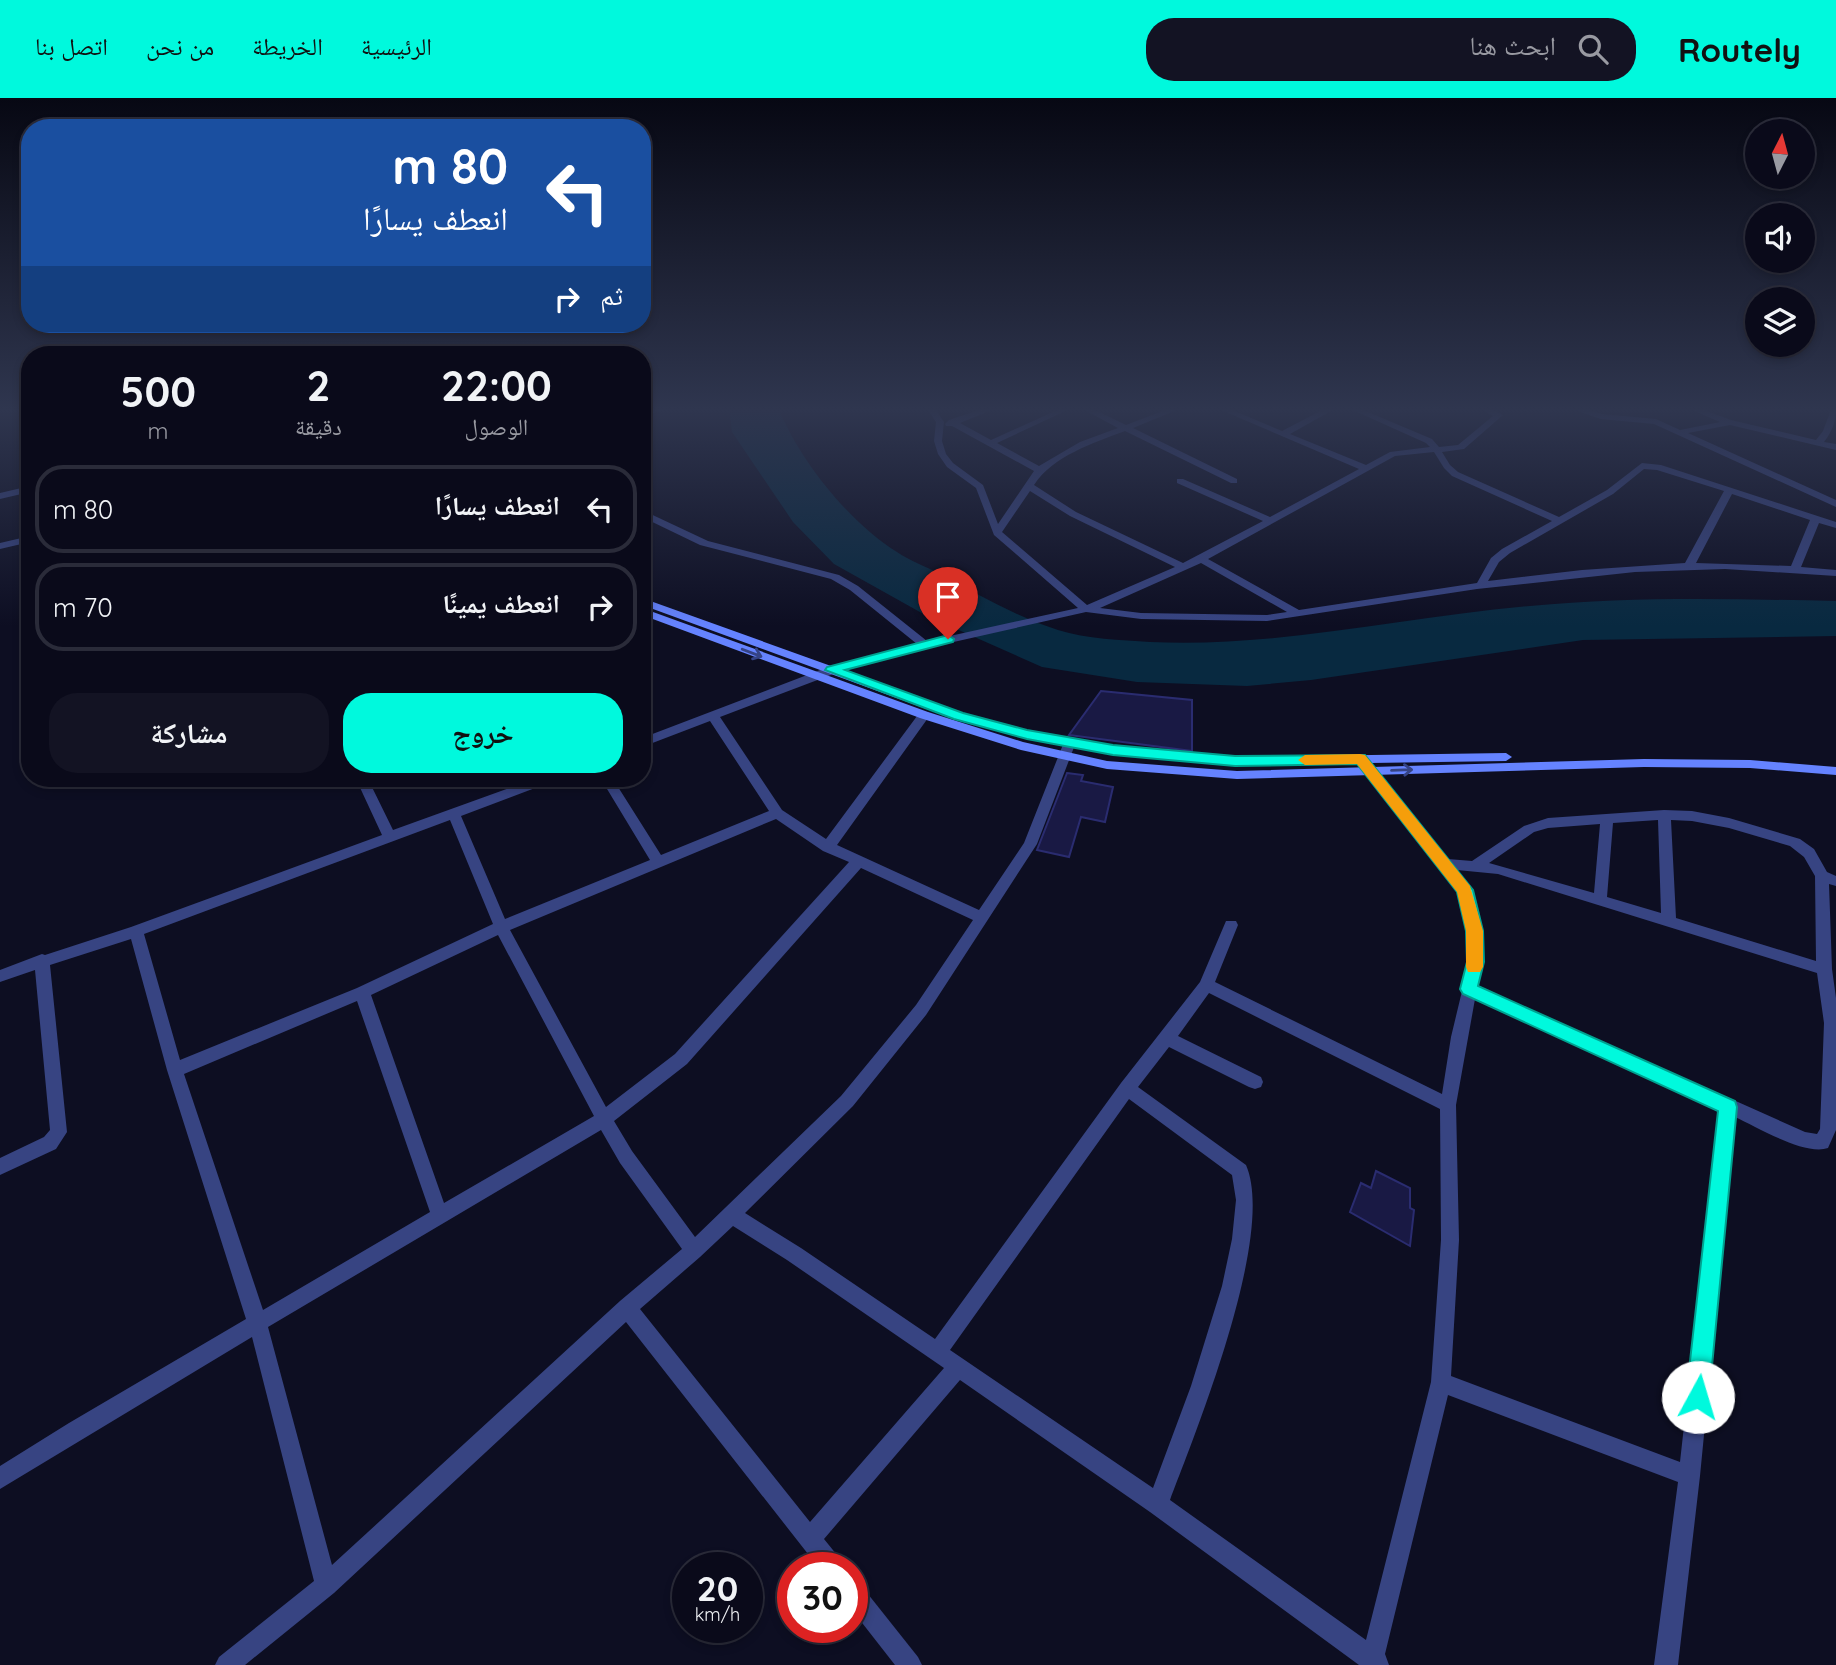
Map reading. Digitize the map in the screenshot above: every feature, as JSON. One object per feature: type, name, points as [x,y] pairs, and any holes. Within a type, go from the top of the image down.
[{"type":"main road","points":[[651,604],[958,716],[1067,749],[1107,765],[1237,775],[1365,765],[1699,754],[1836,764]]},
{"type":"main road","points":[[651,614],[924,715],[1021,746],[1067,749]]},
{"type":"main road","points":[[1365,765],[1750,764],[1836,771]]},
{"type":"street","points":[[970,480],[980,488],[997,533],[1086,609],[1141,616],[1238,619],[1619,570],[1689,566],[1836,573]]},
{"type":"street","points":[[997,533],[1031,480]]},
{"type":"street","points":[[651,740],[832,670],[948,639],[1086,609],[1201,559],[1343,480]]},
{"type":"street","points":[[1468,480],[1560,522]]},
{"type":"street","points":[[1480,586],[1495,559],[1610,492],[1625,480]]},
{"type":"street","points":[[1699,480],[1836,525]]},
{"type":"street","points":[[1786,480],[1836,503]]},
{"type":"street","points":[[1180,481],[1272,522]]},
{"type":"street","points":[[1027,485],[1073,514],[1183,567]]},
{"type":"street","points":[[1689,566],[1729,490]]},
{"type":"street","points":[[0,496],[21,491]]},
{"type":"street","points":[[651,517],[704,543],[835,577],[854,588],[925,645]]},
{"type":"street","points":[[1795,569],[1815,518]]},
{"type":"street","points":[[0,546],[21,541]]},
{"type":"street","points":[[1201,559],[1297,613]]},
{"type":"street","points":[[828,847],[924,715]]},
{"type":"street","points":[[713,716],[777,813],[828,847],[983,918]]},
{"type":"street","points":[[227,1665],[326,1585],[627,1308],[694,1251],[847,1101],[921,1010],[1030,844],[1067,749]]},
{"type":"street","points":[[732,1215],[1158,1504],[1375,1663],[1441,1382],[1450,1240],[1448,1105],[1476,962],[1471,910],[1465,890],[1365,765]]},
{"type":"street","points":[[366,787],[389,836]]},
{"type":"street","points":[[0,976],[136,931],[523,787]]},
{"type":"street","points":[[612,787],[659,863]]},
{"type":"street","points":[[453,812],[501,928],[604,1119],[626,1157],[694,1251]]},
{"type":"street","points":[[175,1070],[362,992],[501,928],[777,813]]},
{"type":"street","points":[[1664,815],[1668,923]]},
{"type":"street","points":[[1469,989],[1804,1140],[1822,1142],[1828,1129],[1832,1023],[1824,969],[1829,879],[1809,853],[1795,842],[1729,823],[1692,816],[1607,818],[1548,823],[1529,829],[1475,866]]},
{"type":"street","points":[[1600,900],[1607,818]]},
{"type":"street","points":[[0,1479],[76,1430],[604,1119],[648,1087],[688,1051],[859,861]]},
{"type":"street","points":[[1446,864],[1498,869],[1824,969]]},
{"type":"street","points":[[937,1352],[1127,1088],[1206,985],[1231,925]]},
{"type":"street","points":[[136,931],[175,1070],[258,1325],[326,1585]]},
{"type":"street","points":[[0,1167],[50,1143],[60,1132],[42,960]]},
{"type":"street","points":[[1206,985],[1448,1105]]},
{"type":"street","points":[[362,992],[440,1216]]},
{"type":"street","points":[[1167,1038],[1255,1082]]},
{"type":"street","points":[[1127,1088],[1240,1171],[1245,1182],[1246,1199],[1235,1273],[1212,1355],[1158,1504]]},
{"type":"street","points":[[1666,1665],[1728,1107]]},
{"type":"street","points":[[627,1308],[820,1552]]},
{"type":"street","points":[[810,1539],[958,1367]]},
{"type":"street","points":[[1441,1382],[1689,1476]]},
{"type":"street","points":[[868,1612],[910,1665]]},
{"type":"water","points":[[765,480],[821,480],[861,524],[907,558],[1042,625],[1104,639],[1198,643],[1246,640],[1530,606],[1683,599],[1836,601],[1836,636],[1583,640],[1311,680],[1247,686],[1137,682],[1042,667],[927,616],[834,564],[793,522]]},
{"type":"building","points":[[1101,691],[1192,700],[1192,751],[1069,735]]},
{"type":"building","points":[[1067,773],[1083,775],[1081,781],[1113,787],[1105,822],[1081,817],[1069,857],[1037,850]]},
{"type":"building","points":[[1376,1171],[1410,1188],[1410,1208],[1414,1210],[1410,1246],[1350,1212],[1361,1183],[1371,1188]]},
{"type":"slow traffic","points":[[1305,760],[1360,759],[1446,864],[1465,890],[1471,910],[1475,931],[1474,967]]},
{"type":"route","points":[[948,639],[832,670],[958,716],[1027,734],[1113,750],[1235,761],[1360,759],[1465,890],[1475,931],[1476,962],[1469,989],[1728,1107],[1698,1397]]}]
